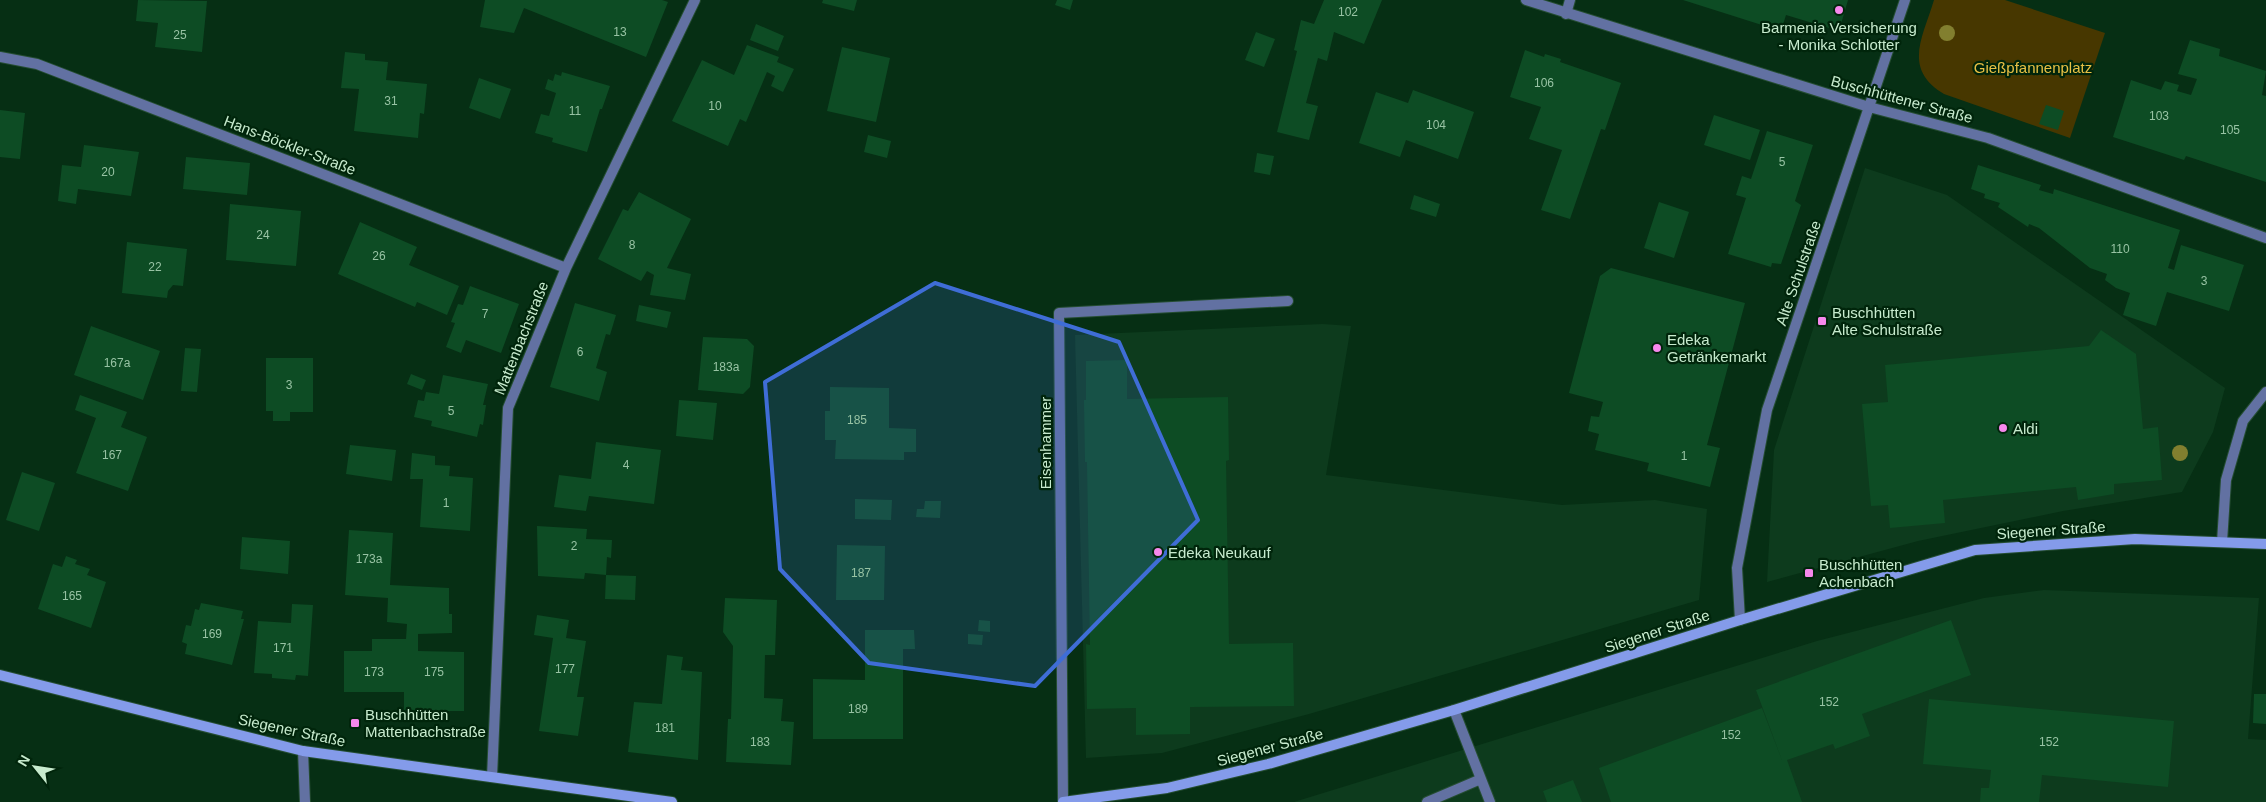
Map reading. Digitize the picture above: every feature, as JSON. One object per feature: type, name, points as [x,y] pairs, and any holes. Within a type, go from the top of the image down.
[{"type":"main road","name":"Siegener Straße","points":[[1063,802],[1167,788],[1268,764],[1454,710],[1740,620],[1975,550],[2135,539],[2266,544]]},
{"type":"main road","name":"Siegener Straße","points":[[0,675],[303,751],[672,802]]},
{"type":"street","name":"Mattenbachstraße","points":[[492,777],[508,408],[566,268],[695,0]]},
{"type":"street","name":"Buschhüttener Straße","points":[[1526,0],[1869,107],[1988,138],[2266,238]]},
{"type":"street","points":[[1566,14],[1570,0]]},
{"type":"street","name":"Alte Schulstraße","points":[[1740,620],[1737,568],[1767,410],[1905,0]]},
{"type":"street","name":"Hans-Böckler-Straße","points":[[0,57],[37,64],[566,268]]},
{"type":"street","name":"Eisenhammer","points":[[1063,802],[1059,313],[1288,302]]},
{"type":"street","points":[[2222,542],[2229,472],[2243,421],[2266,392]]},
{"type":"street","points":[[1454,710],[1490,802]]},
{"type":"street","points":[[303,751],[305,802]]},
{"type":"street","points":[[1427,802],[1481,779]]},
{"type":"highlighted area","points":[[935,283],[1119,342],[1198,520],[1035,686],[869,663],[780,569],[765,382]]},
{"type":"shaded area","points":[[1865,168],[1947,195],[2225,388],[2213,432],[2182,492],[2063,511],[1918,541],[1767,582],[1774,450]]},
{"type":"shaded area","points":[[1323,324],[1351,326],[1326,475],[1562,505],[1655,500],[1707,509],[1699,600],[1309,714],[1162,753],[1086,758],[1075,335]]},
{"type":"shaded area","points":[[2044,590],[2259,598],[2248,739],[2266,740],[2266,802],[1294,802],[1817,641],[1984,598]]},
{"type":"green space","name":"Gießpfannenplatz","points":[[1934,0],[2005,0],[2105,33],[2070,138],[1944,94],[1931,84],[1923,74],[1919,63],[1919,52],[1921,39]]},
{"type":"building","points":[[138,0],[207,1],[202,52],[155,47],[158,23],[136,21]]},
{"type":"building","points":[[485,0],[662,0],[668,2],[646,57],[524,8],[514,33],[480,27]]},
{"type":"building","points":[[823,0],[857,0],[854,11],[822,3]]},
{"type":"building","points":[[1057,0],[1073,0],[1070,10],[1055,5]]},
{"type":"building","points":[[1324,0],[1382,0],[1364,44],[1334,32],[1327,61],[1318,58],[1306,103],[1318,106],[1309,140],[1277,132],[1297,51],[1294,50],[1301,20],[1314,24]]},
{"type":"building","points":[[1683,0],[1848,0],[1839,31],[1786,15],[1781,31]]},
{"type":"building","points":[[756,24],[784,36],[778,51],[750,40]]},
{"type":"building","points":[[1256,32],[1275,39],[1264,67],[1245,60]]},
{"type":"building","points":[[2190,40],[2220,49],[2219,56],[2266,71],[2262,95],[2266,96],[2266,182],[2186,156],[2184,160],[2113,137],[2131,80],[2161,90],[2165,81],[2179,85],[2177,91],[2191,95],[2197,79],[2178,74]]},
{"type":"building","points":[[747,45],[779,57],[777,62],[794,69],[783,92],[771,86],[775,76],[767,72],[746,122],[740,119],[728,146],[672,121],[702,60],[734,75]]},
{"type":"building","points":[[842,47],[890,58],[876,122],[827,111]]},
{"type":"building","points":[[1525,50],[1544,57],[1545,54],[1561,59],[1560,62],[1621,83],[1605,130],[1601,129],[1570,219],[1541,210],[1562,150],[1529,139],[1541,107],[1510,97]]},
{"type":"building","points":[[345,52],[365,54],[365,60],[388,62],[386,80],[427,84],[424,114],[420,113],[418,138],[354,131],[359,89],[341,88]]},
{"type":"building","points":[[562,72],[610,86],[602,109],[600,109],[587,152],[552,142],[553,138],[535,133],[541,114],[549,116],[556,93],[545,89],[548,79],[553,81],[555,74],[561,76]]},
{"type":"building","points":[[479,78],[511,89],[500,119],[469,108]]},
{"type":"building","points":[[1413,90],[1474,112],[1458,159],[1406,140],[1400,157],[1359,143],[1376,92],[1408,103]]},
{"type":"building","points":[[2046,105],[2064,111],[2058,130],[2039,124]]},
{"type":"building","points":[[0,110],[25,113],[20,159],[0,157]]},
{"type":"building","points":[[1714,115],[1760,130],[1750,160],[1704,145]]},
{"type":"building","points":[[1767,131],[1813,145],[1795,201],[1801,205],[1781,264],[1772,263],[1771,267],[1728,254],[1746,198],[1736,195],[1742,176],[1751,179]]},
{"type":"building","points":[[868,135],[891,141],[887,158],[864,152]]},
{"type":"building","points":[[84,145],[139,152],[131,196],[78,189],[76,204],[58,201],[62,165],[81,167]]},
{"type":"building","points":[[1257,153],[1274,156],[1270,175],[1254,172]]},
{"type":"building","points":[[186,157],[250,163],[247,195],[183,189]]},
{"type":"building","points":[[1978,165],[2041,185],[2039,190],[2053,194],[2054,189],[2180,230],[2168,268],[2174,270],[2181,245],[2244,265],[2229,311],[2167,292],[2156,326],[2123,315],[2130,293],[2116,288],[2105,280],[2107,274],[2090,268],[2039,228],[2029,224],[2028,227],[1998,207],[2000,203],[1984,198],[1985,194],[1971,189]]},
{"type":"building","points":[[639,192],[691,219],[667,268],[691,274],[685,300],[650,295],[654,275],[647,271],[641,281],[598,259],[623,209],[628,211]]},
{"type":"building","points":[[1414,195],[1440,204],[1436,217],[1410,209]]},
{"type":"building","points":[[1659,202],[1689,212],[1674,258],[1644,248]]},
{"type":"building","points":[[230,204],[301,211],[296,266],[226,260]]},
{"type":"building","points":[[360,222],[417,247],[409,265],[459,286],[447,315],[417,302],[415,307],[338,274]]},
{"type":"building","points":[[127,242],[187,249],[183,286],[173,285],[168,291],[167,298],[122,293]]},
{"type":"building","name":"Edeka Getränkemarkt","points":[[1611,268],[1745,303],[1707,445],[1720,448],[1710,487],[1647,471],[1649,463],[1595,450],[1599,434],[1588,431],[1591,416],[1599,417],[1603,402],[1569,393],[1600,276]]},
{"type":"building","points":[[470,286],[519,304],[501,353],[466,340],[461,353],[446,347],[455,323],[451,322],[458,304],[463,305]]},
{"type":"building","points":[[575,303],[616,315],[610,335],[606,334],[596,368],[607,372],[599,401],[550,387]]},
{"type":"building","points":[[639,305],[671,312],[667,328],[636,321]]},
{"type":"building","points":[[91,326],[160,351],[143,400],[74,375]]},
{"type":"building","name":"Aldi","points":[[2101,330],[2136,354],[2143,429],[2158,427],[2162,480],[2114,484],[2114,494],[2078,500],[2076,487],[1943,500],[1945,523],[1890,528],[1888,505],[1871,506],[1862,404],[1888,402],[1885,365],[2089,346]]},
{"type":"building","points":[[703,337],[747,339],[754,346],[750,387],[743,394],[698,390]]},
{"type":"building","points":[[185,348],[201,349],[197,392],[181,391]]},
{"type":"building","points":[[266,358],[313,358],[313,412],[290,412],[290,421],[273,421],[273,411],[266,411]]},
{"type":"building","name":"Edeka Neukauf","points":[[1127,360],[1127,399],[1228,397],[1229,460],[1226,461],[1229,644],[1293,643],[1294,706],[1190,707],[1190,734],[1136,735],[1136,708],[1087,709],[1086,644],[1090,645],[1084,400],[1086,400],[1086,361]]},
{"type":"building","points":[[411,374],[426,380],[422,390],[407,384]]},
{"type":"building","points":[[443,375],[488,384],[483,405],[486,405],[483,425],[480,424],[477,437],[431,426],[432,421],[414,417],[418,400],[424,401],[426,392],[439,394]]},
{"type":"building","points":[[830,387],[889,388],[889,428],[916,429],[916,452],[904,452],[904,460],[835,459],[836,440],[825,440],[825,411],[830,411]]},
{"type":"building","points":[[80,395],[127,412],[121,427],[147,437],[128,491],[76,473],[96,418],[75,410]]},
{"type":"building","points":[[679,400],[717,403],[713,440],[676,436]]},
{"type":"building","points":[[596,442],[661,450],[654,504],[589,496],[586,511],[554,507],[559,475],[591,479]]},
{"type":"building","points":[[350,445],[396,450],[392,481],[346,474]]},
{"type":"building","points":[[412,453],[435,456],[435,465],[450,466],[449,476],[473,478],[470,531],[420,527],[423,479],[410,479]]},
{"type":"building","points":[[22,472],[55,483],[39,531],[6,520]]},
{"type":"building","points":[[855,499],[892,500],[891,520],[855,519]]},
{"type":"building","points":[[925,501],[941,501],[940,518],[916,517],[917,509],[924,509]]},
{"type":"building","points":[[537,526],[587,529],[586,539],[612,540],[611,558],[607,557],[606,575],[585,573],[584,579],[538,576]]},
{"type":"building","points":[[349,530],[393,533],[390,585],[449,588],[449,614],[452,614],[452,633],[418,634],[418,651],[464,652],[464,711],[404,711],[404,692],[344,692],[344,651],[372,651],[372,639],[406,639],[407,624],[387,622],[388,598],[345,595]]},
{"type":"building","points":[[242,537],[290,541],[288,574],[240,569]]},
{"type":"building","points":[[837,545],[885,546],[884,600],[836,600]]},
{"type":"building","points":[[66,556],[77,560],[75,564],[90,569],[87,575],[106,582],[91,628],[38,609],[53,564],[62,567]]},
{"type":"building","points":[[606,575],[636,576],[635,600],[605,599]]},
{"type":"building","points":[[725,598],[777,600],[775,655],[765,655],[764,698],[783,699],[781,721],[794,722],[791,765],[726,762],[728,719],[731,719],[733,646],[723,632]]},
{"type":"building","points":[[201,603],[243,611],[241,619],[244,619],[232,665],[185,654],[187,644],[182,642],[186,625],[191,626],[195,609],[199,610]]},
{"type":"building","points":[[292,604],[313,605],[308,676],[296,675],[295,680],[272,678],[272,674],[254,673],[258,621],[291,623]]},
{"type":"building","points":[[537,615],[569,620],[566,638],[586,641],[577,697],[584,697],[578,736],[539,731],[553,638],[534,635]]},
{"type":"building","points":[[979,620],[990,621],[990,632],[978,631]]},
{"type":"building","points":[[1951,620],[1971,675],[1862,714],[1870,736],[1835,749],[1833,744],[1787,760],[1802,802],[1611,802],[1599,768],[1762,708],[1783,763],[1756,690]]},
{"type":"building","points":[[865,630],[914,630],[915,649],[903,649],[903,739],[813,739],[813,679],[865,680]]},
{"type":"building","points":[[968,634],[983,635],[982,645],[968,644]]},
{"type":"building","points":[[667,655],[683,657],[681,670],[702,672],[698,760],[628,752],[634,702],[662,704]]},
{"type":"building","points":[[2254,694],[2266,694],[2266,724],[2253,723]]},
{"type":"building","points":[[1929,699],[2174,721],[2168,787],[2042,775],[2039,802],[1980,802],[1981,788],[1989,788],[1991,770],[1923,764]]},
{"type":"building","points":[[1573,780],[1582,802],[1547,802],[1543,791]]},
{"type":"place","name":"Barmenia Versicherung - Monika Schlotter","points":[[1839,10]]},
{"type":"place","name":"Buschhütten Alte Schulstraße","points":[[1822,321]]},
{"type":"place","name":"Edeka Getränkemarkt","points":[[1657,348]]},
{"type":"place","name":"Aldi","points":[[2003,428]]},
{"type":"place","name":"Edeka Neukauf","points":[[1158,552]]},
{"type":"place","name":"Buschhütten Achenbach","points":[[1809,573]]},
{"type":"place","name":"Buschhütten Mattenbachstraße","points":[[355,723]]}]
